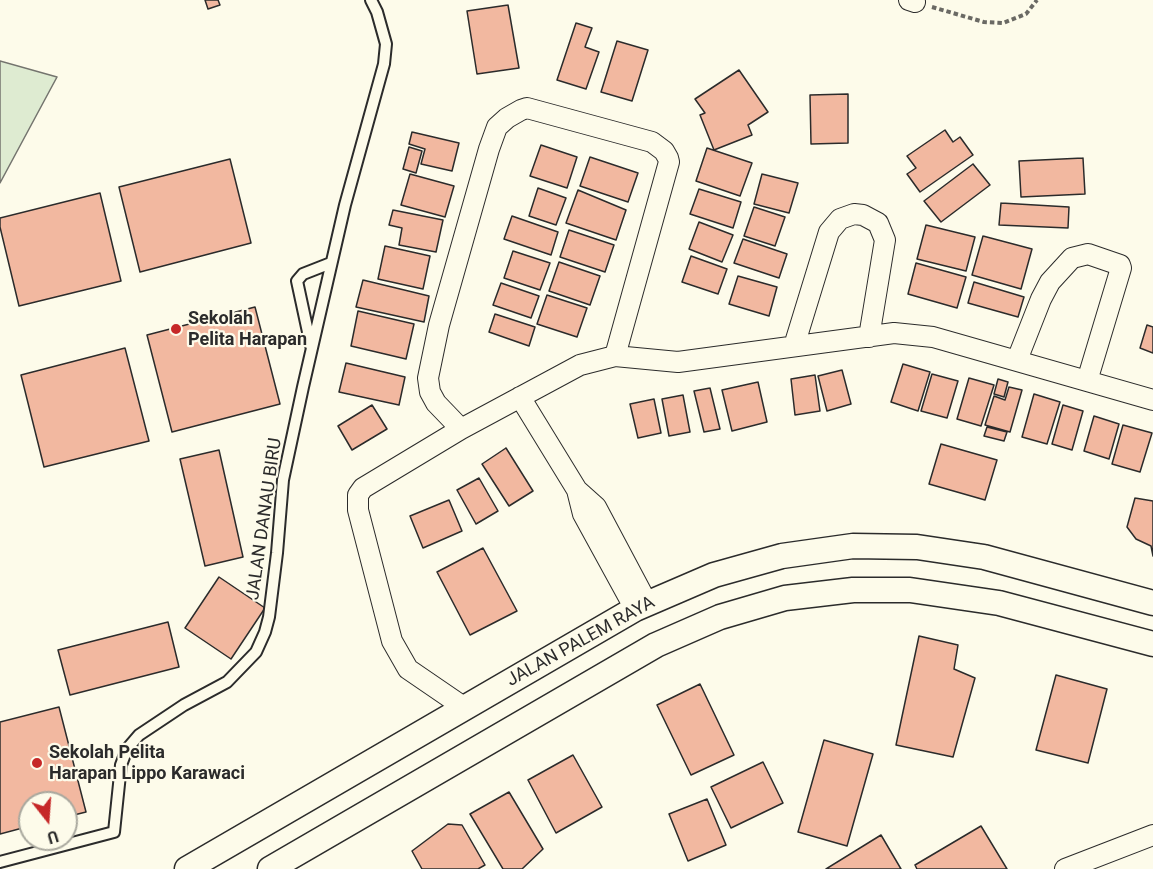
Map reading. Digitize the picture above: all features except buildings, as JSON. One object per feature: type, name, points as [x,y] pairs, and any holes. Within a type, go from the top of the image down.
[{"type":"street","points":[[461,429],[436,403],[430,392],[428,378],[439,326],[489,149],[497,127],[521,110],[527,108],[652,142],[664,151],[668,158],[615,356]]},
{"type":"street","points":[[794,346],[829,232],[840,219],[854,214],[862,214],[878,224],[885,240],[869,337]]},
{"type":"street","points":[[1017,360],[1050,282],[1072,258],[1088,254],[1120,265],[1121,268],[1087,381]]},
{"type":"street","points":[[465,708],[408,669],[400,657],[392,641],[357,504],[358,495],[363,488],[461,429],[580,365],[615,356],[678,362],[894,333],[933,337],[1153,400]]},
{"type":"street","points":[[520,397],[577,490],[583,514],[641,606]]},
{"type":"street","name":"JALAN PALEM RAYA","points":[[187,869],[641,606],[714,575],[771,559],[853,546],[916,547],[984,557],[1153,603]]},
{"type":"street","points":[[270,869],[656,645],[720,616],[785,598],[853,590],[910,590],[999,603],[1153,644]]},
{"type":"street","points":[[1065,869],[1153,835]]},
{"type":"lane","name":"JALAN DANAU BIRU","points":[[0,862],[114,832],[121,765],[127,749],[138,735],[184,705],[226,682],[256,652],[269,617],[283,480],[311,350],[384,64],[386,44],[377,12],[371,0]]},
{"type":"lane","points":[[311,350],[297,281],[303,274],[332,263]]},
{"type":"path","points":[[912,1],[984,22],[1004,23],[1026,14],[1037,0]]},
{"type":"green space","points":[[0,61],[57,77],[0,183]]},
{"type":"place","name":"Sekolah Pelita Harapan","points":[[176,329]]},
{"type":"place","name":"Sekolah Pelita Harapan Lippo Karawaci","points":[[37,763]]}]
